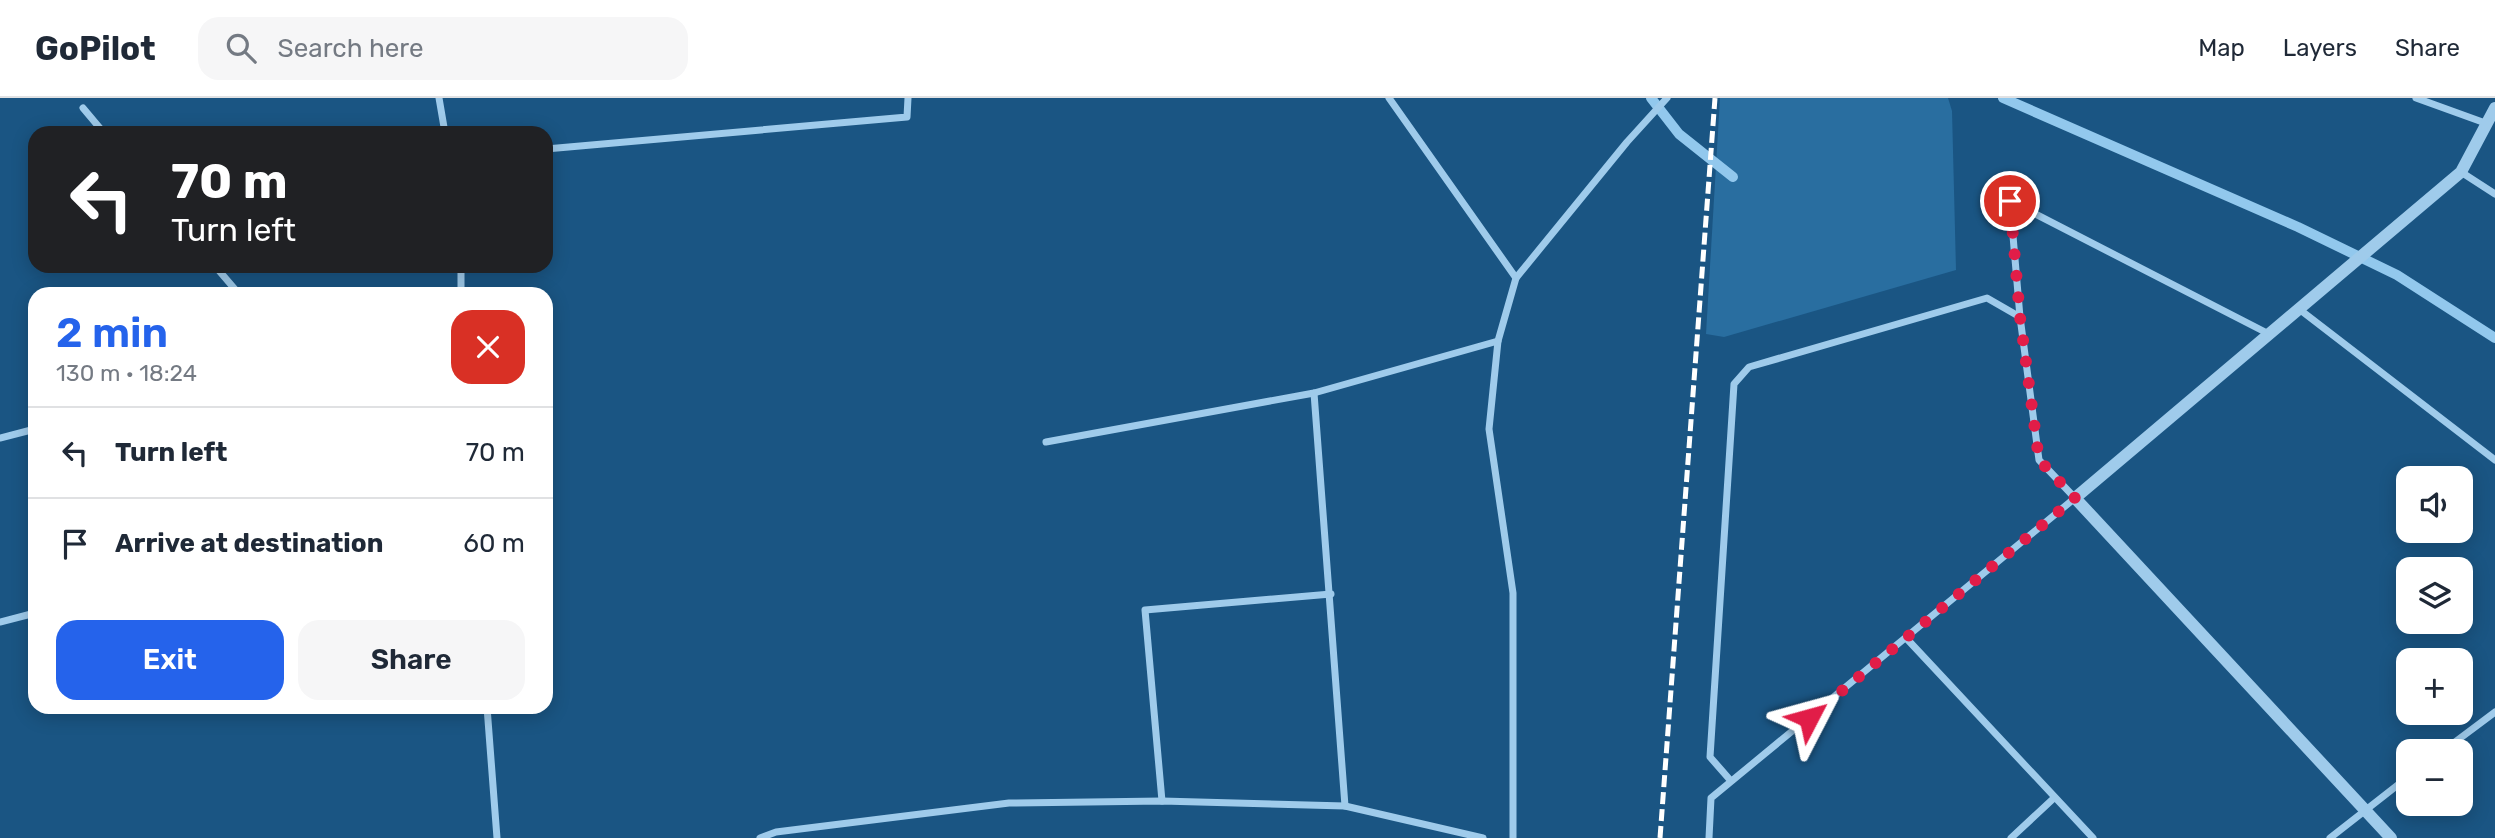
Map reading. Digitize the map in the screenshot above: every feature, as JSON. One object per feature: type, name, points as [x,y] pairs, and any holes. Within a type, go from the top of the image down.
[{"type":"street","points":[[439,98],[444,126]]},
{"type":"street","points":[[553,148],[907,117],[908,98]]},
{"type":"street","points":[[1389,98],[1516,278]]},
{"type":"street","points":[[1513,838],[1513,593],[1489,429],[1499,341],[1516,278],[1627,142],[1667,98]]},
{"type":"street","points":[[2416,98],[2489,125]]},
{"type":"street","points":[[83,108],[98,126]]},
{"type":"street","points":[[1709,838],[1711,798],[1907,639],[2461,172],[2489,125],[2495,108]]},
{"type":"street","points":[[2461,172],[2495,194]]},
{"type":"street","points":[[2269,334],[2010,201],[2020,317],[2039,460],[2367,808],[2391,838]]},
{"type":"street","points":[[221,273],[233,287]]},
{"type":"street","points":[[1731,782],[1710,757],[1734,384],[1749,367],[1987,298],[2020,317]]},
{"type":"street","points":[[2299,309],[2495,460]]},
{"type":"street","points":[[1046,442],[1314,393],[1499,341]]},
{"type":"street","points":[[1314,393],[1345,806]]},
{"type":"street","points":[[0,438],[28,431]]},
{"type":"street","points":[[1162,801],[1145,610],[1331,594]]},
{"type":"street","points":[[0,622],[28,614]]},
{"type":"street","points":[[1907,639],[2093,838]]},
{"type":"street","points":[[2459,739],[2495,712]]},
{"type":"street","points":[[488,714],[497,838]]},
{"type":"street","points":[[2330,838],[2396,786]]},
{"type":"street","points":[[2011,838],[2054,798]]},
{"type":"street","points":[[760,838],[776,832],[1009,803],[1162,801],[1345,806],[1483,838]]},
{"type":"shaded area","points":[[1720,98],[1948,98],[1952,111],[1956,270],[1724,337],[1706,334]]},
{"type":"waterway","points":[[1651,98],[1679,134],[1733,177]]},
{"type":"waterway","points":[[2003,98],[2298,227],[2397,275],[2495,338]]},
{"type":"railway","points":[[1660,838],[1715,98]]},
{"type":"route","points":[[1809,718],[2075,498],[2039,460],[2020,317],[2010,201]]}]
